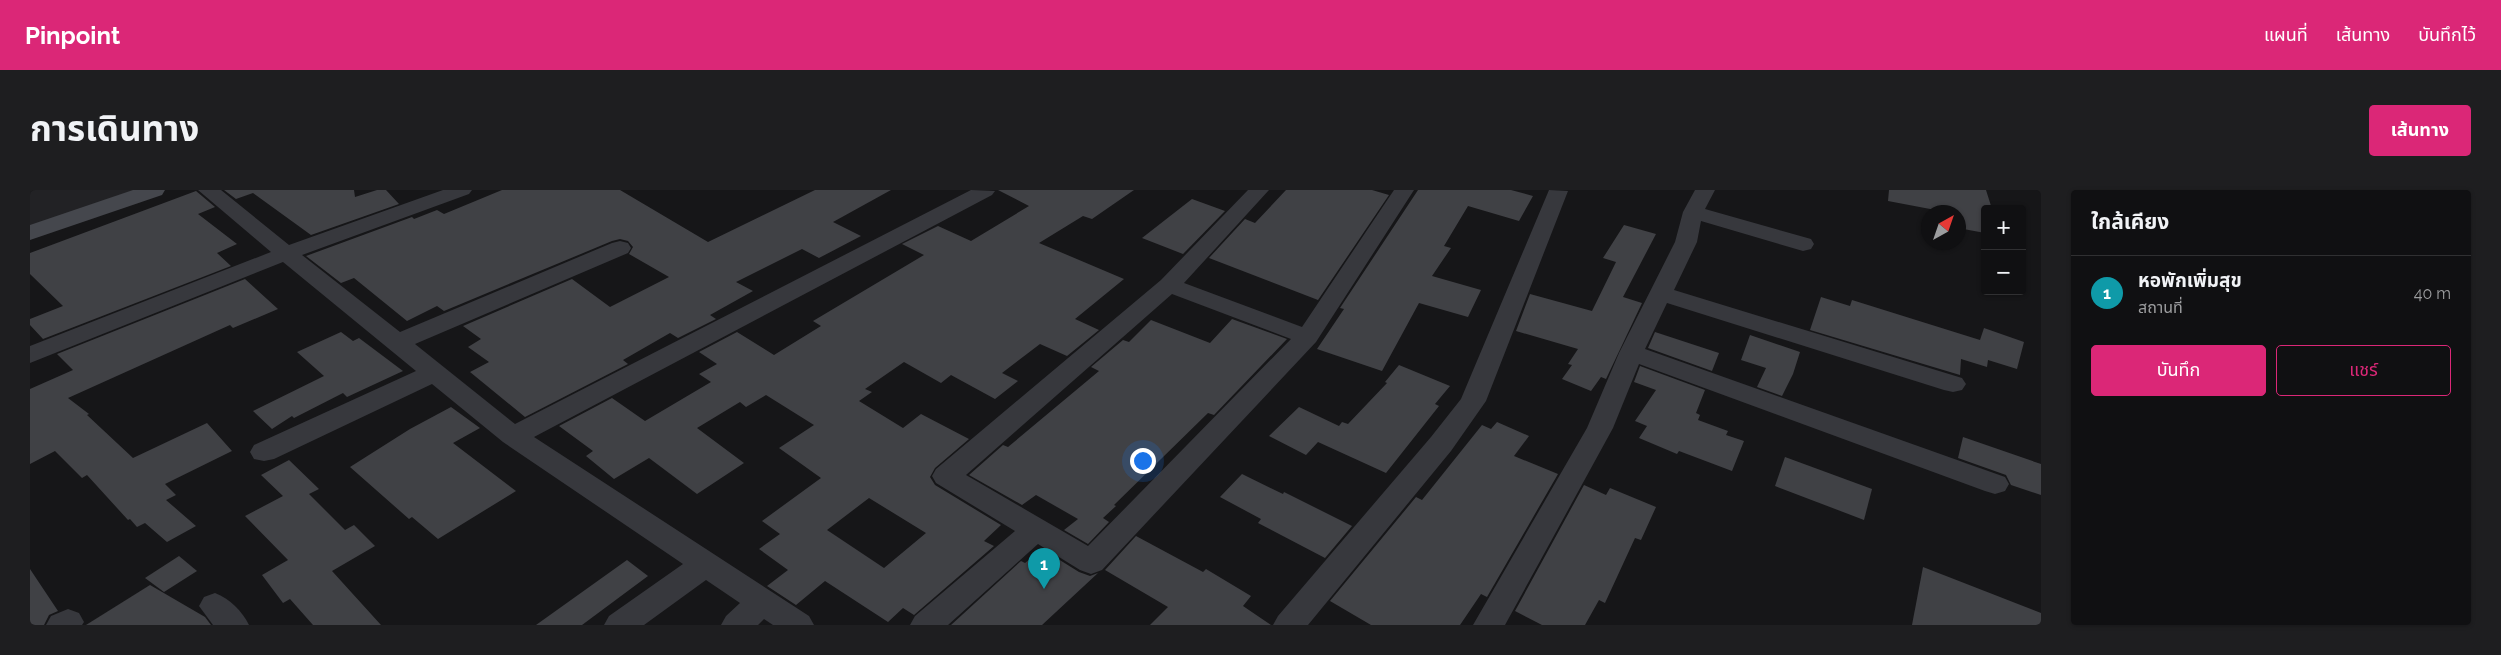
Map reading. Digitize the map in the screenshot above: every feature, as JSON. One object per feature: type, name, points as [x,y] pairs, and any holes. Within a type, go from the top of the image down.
[{"type":"main road","points":[[30,233],[154,190]]},
{"type":"street","points":[[208,190],[284,254],[398,342],[513,436],[798,625]]},
{"type":"street","points":[[30,355],[284,254],[462,190]]},
{"type":"street","points":[[1260,190],[1169,285],[946,476],[1090,562],[1307,337],[1404,190]]},
{"type":"street","points":[[513,436],[985,191]]},
{"type":"street","points":[[1289,625],[1441,444],[1473,401],[1558,191]]},
{"type":"street","points":[[1489,625],[1600,428],[1631,353],[1659,293],[1686,242],[1699,201],[1803,244]]},
{"type":"street","points":[[398,342],[620,248]]},
{"type":"street","points":[[1169,285],[1307,337]]},
{"type":"street","points":[[1659,293],[1953,384]]},
{"type":"street","points":[[1631,353],[1995,484]]},
{"type":"street","points":[[264,452],[435,372]]},
{"type":"street","points":[[926,625],[1036,529]]},
{"type":"street","points":[[620,625],[706,564]]},
{"type":"street","points":[[737,625],[763,602]]},
{"type":"shaded area","points":[[30,190],[135,190],[30,226]]},
{"type":"building","points":[[224,190],[354,190],[355,197],[377,190],[386,190],[399,204],[311,235],[253,193],[236,199]]},
{"type":"building","points":[[502,190],[620,190],[708,242],[815,190],[891,190],[833,222],[861,236],[819,258],[802,249],[736,282],[753,291],[710,315],[716,319],[678,338],[670,333],[623,360],[628,364],[525,417],[470,372],[489,362],[468,347],[481,339],[463,326],[572,279],[610,307],[669,277],[629,254],[633,247],[628,241],[620,239],[612,241],[444,311],[437,306],[407,321],[354,278],[341,283],[306,256],[412,217],[414,219],[437,210],[444,214]]},
{"type":"building","points":[[998,190],[1134,190],[1092,219],[1083,216],[1039,243],[1124,279],[1075,319],[1099,330],[1067,356],[1040,344],[1002,373],[1018,381],[995,399],[951,375],[941,383],[904,362],[865,389],[872,392],[859,401],[903,428],[921,414],[969,439],[935,468],[930,477],[935,485],[1001,525],[984,541],[994,546],[914,615],[903,608],[888,622],[825,581],[796,605],[767,586],[788,570],[759,549],[780,534],[762,521],[821,478],[779,448],[814,425],[766,395],[746,407],[740,402],[697,428],[744,463],[697,494],[649,458],[614,479],[586,456],[593,451],[559,426],[612,398],[645,421],[711,382],[699,374],[717,364],[699,352],[737,332],[774,355],[821,326],[813,321],[924,255],[902,244],[938,226],[971,241],[1029,206]],"holes":[[[869,498],[926,533],[884,568],[827,530]]]},
{"type":"building","points":[[1286,190],[1372,190],[1389,195],[1318,300],[1209,258],[1245,219],[1255,223]]},
{"type":"building","points":[[1418,190],[1511,190],[1533,196],[1519,221],[1468,206],[1444,246],[1451,248],[1432,276],[1481,290],[1468,317],[1419,303],[1382,371],[1317,349],[1344,309],[1340,308]]},
{"type":"building","points":[[1889,190],[1986,190],[1991,205],[1981,205],[1981,232],[1966,229],[1966,205],[1921,205],[1921,207],[1888,201]]},
{"type":"building","points":[[196,191],[215,207],[198,214],[237,244],[217,253],[231,266],[43,339],[30,325],[30,319],[63,306],[30,274],[30,253]]},
{"type":"building","points":[[1192,199],[1225,211],[1183,254],[1142,238]]},
{"type":"building","points":[[1624,225],[1656,234],[1623,297],[1642,303],[1606,379],[1601,377],[1591,391],[1562,379],[1572,365],[1568,364],[1578,349],[1516,331],[1530,294],[1592,311],[1616,262],[1603,258]]},
{"type":"building","points":[[245,279],[278,309],[233,328],[230,325],[68,398],[89,414],[87,415],[133,458],[207,423],[232,451],[165,484],[176,495],[166,500],[196,526],[167,542],[145,523],[137,527],[130,519],[128,520],[87,475],[82,478],[55,451],[30,464],[30,389],[73,370],[57,354]]},
{"type":"building","points":[[1821,297],[1850,306],[1852,300],[1980,340],[1984,328],[2024,342],[2017,369],[1988,360],[1987,367],[1961,359],[1960,375],[1810,330]]},
{"type":"building","points":[[1232,319],[1287,339],[1214,415],[1208,413],[1114,505],[1116,506],[1103,518],[1109,522],[1088,544],[1064,530],[1078,519],[1036,495],[1022,505],[969,475],[1003,445],[1008,447],[1099,371],[1091,367],[1123,340],[1129,342],[1151,320],[1210,343]]},
{"type":"building","points":[[341,332],[353,341],[359,338],[403,371],[347,397],[343,393],[294,418],[292,416],[272,429],[253,411],[324,376],[297,352]]},
{"type":"building","points":[[1655,332],[1719,353],[1712,371],[1648,348]]},
{"type":"building","points":[[1750,335],[1800,352],[1793,374],[1782,396],[1757,387],[1766,368],[1741,360]]},
{"type":"building","points":[[1399,365],[1450,386],[1435,404],[1439,406],[1386,473],[1318,442],[1306,455],[1269,436],[1299,407],[1339,426],[1342,422],[1348,424],[1387,383],[1385,382]]},
{"type":"building","points":[[1640,366],[1705,390],[1696,413],[1700,415],[1698,420],[1728,431],[1726,435],[1744,441],[1732,471],[1679,451],[1677,454],[1639,438],[1647,426],[1635,421],[1656,390],[1634,382]]},
{"type":"building","points":[[451,407],[480,428],[453,443],[516,491],[438,539],[412,517],[409,519],[350,467],[410,429]]},
{"type":"building","points":[[1497,422],[1529,436],[1514,456],[1558,474],[1487,597],[1481,594],[1460,625],[1371,625],[1330,601],[1416,497],[1422,500],[1482,425],[1491,429]]},
{"type":"building","points":[[1963,437],[2041,464],[2041,495],[2011,485],[2006,475],[1958,458]]},
{"type":"building","points":[[1785,457],[1872,489],[1864,520],[1775,486]]},
{"type":"building","points":[[289,460],[319,489],[309,494],[345,530],[354,525],[375,546],[332,571],[381,625],[313,625],[290,599],[283,603],[262,575],[288,560],[245,516],[283,496],[261,475]]},
{"type":"building","points":[[1242,474],[1283,494],[1284,492],[1352,526],[1325,558],[1258,523],[1261,519],[1220,497]]},
{"type":"building","points":[[1584,485],[1606,495],[1610,488],[1656,507],[1641,540],[1635,538],[1605,603],[1599,600],[1585,625],[1542,625],[1515,611]]},
{"type":"building","points":[[1136,536],[1203,572],[1206,569],[1251,596],[1243,606],[1271,625],[1150,625],[1168,607],[1105,570]]},
{"type":"building","points":[[1042,549],[1079,572],[1090,576],[1098,573],[1042,625],[951,625],[1021,561],[1025,563]]},
{"type":"building","points":[[179,556],[197,571],[164,592],[145,578]]},
{"type":"building","points":[[627,560],[648,576],[582,625],[536,625]]},
{"type":"building","points":[[1923,567],[2041,613],[2041,625],[1912,625]]},
{"type":"building","points":[[30,569],[58,611],[49,615],[44,625],[30,625]]},
{"type":"building","points":[[150,585],[205,617],[211,625],[86,625]]},
{"type":"place","name":"หอพักเพิ่มสุข","points":[[1044,589]]}]
